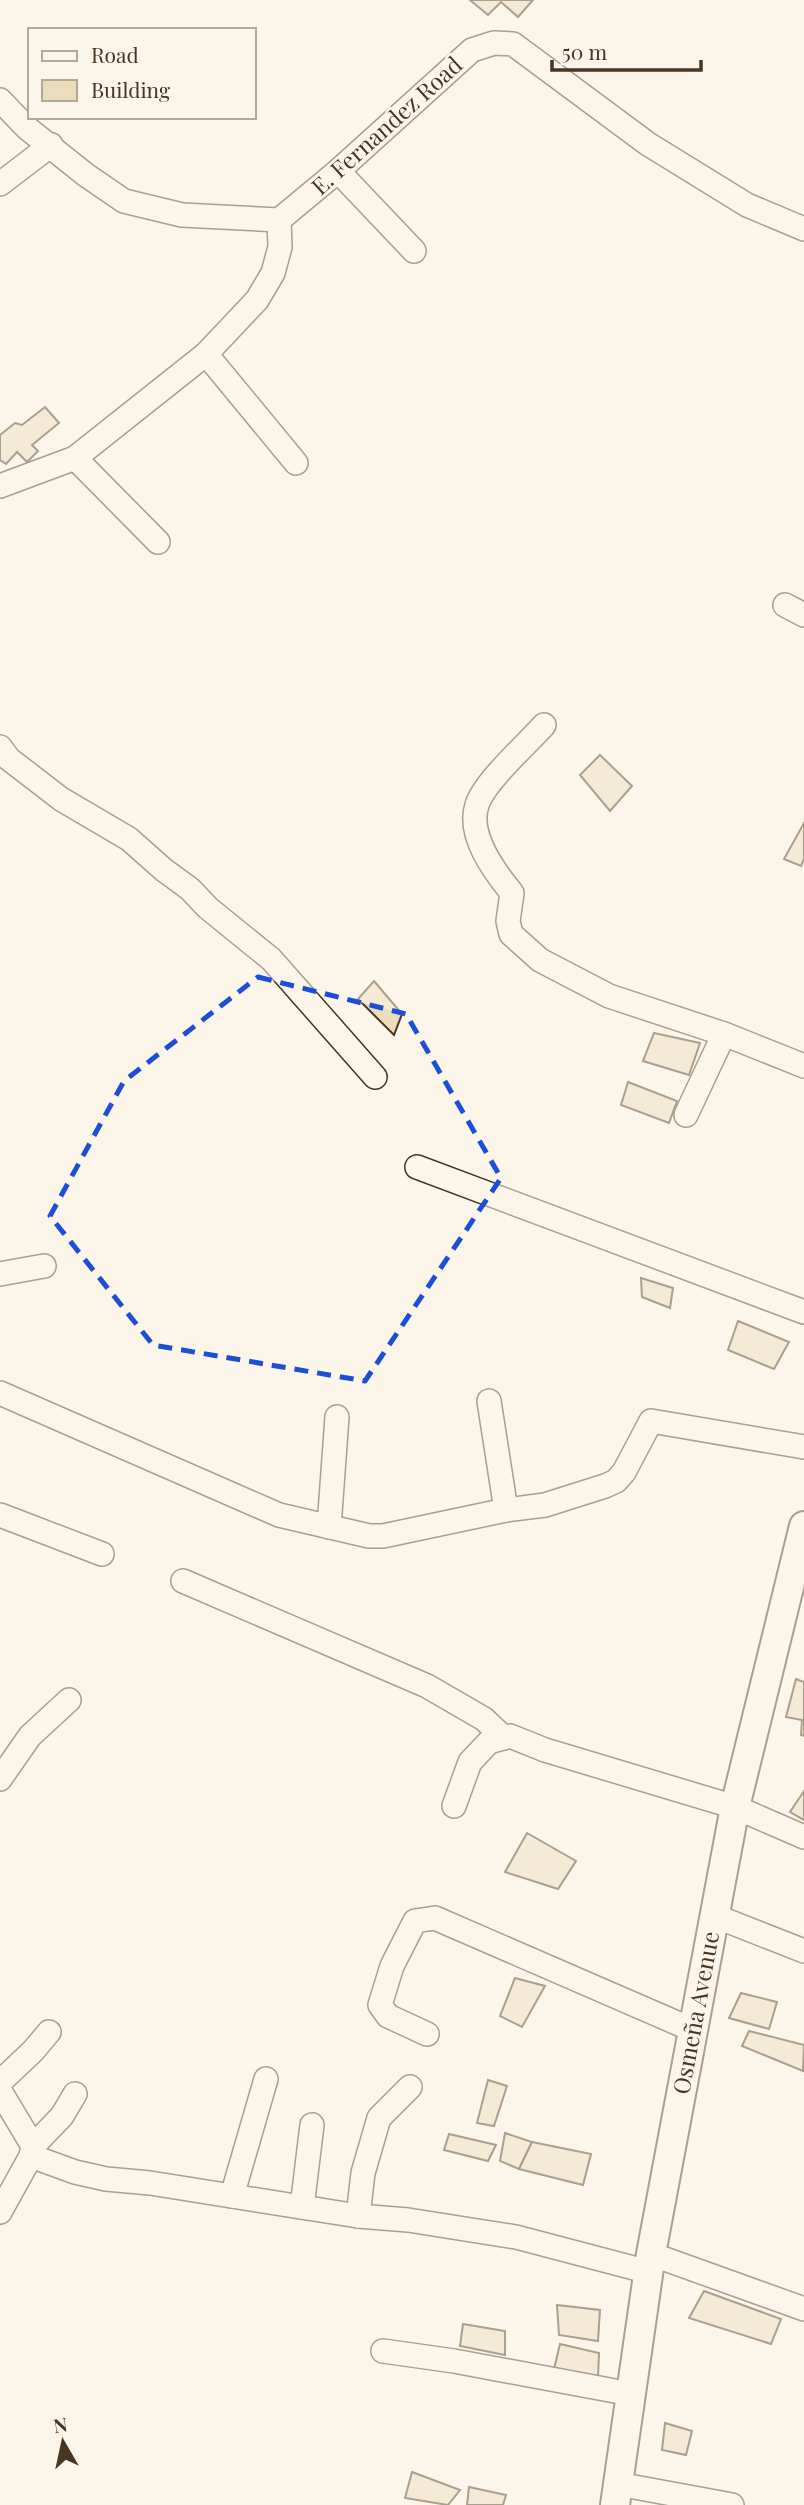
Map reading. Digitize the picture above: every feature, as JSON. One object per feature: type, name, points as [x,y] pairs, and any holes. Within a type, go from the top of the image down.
[{"type":"main road","name":"Osmeña Avenue","points":[[616,2495],[650,2263],[735,1807],[798,1575],[804,1526]]},
{"type":"street","name":"E. Fernandez Road","points":[[279,220],[338,171],[472,50],[494,43],[513,44],[648,144],[747,205],[804,229]]},
{"type":"street","points":[[0,100],[27,128],[124,201],[182,215],[279,220],[280,247],[272,272],[257,300],[206,354],[75,458],[0,486]]},
{"type":"street","points":[[0,184],[51,145]]},
{"type":"street","points":[[338,171],[414,251]]},
{"type":"street","points":[[206,354],[296,463]]},
{"type":"street","points":[[75,458],[158,542]]},
{"type":"street","points":[[544,725],[486,788],[477,804],[476,830],[482,846],[495,873],[512,893],[508,921],[511,933],[540,960],[609,996],[724,1034],[804,1066]]},
{"type":"street","points":[[0,747],[9,758],[61,799],[129,839],[271,959],[375,1077]]},
{"type":"street","points":[[686,1115],[724,1034]]},
{"type":"street","points":[[416,1167],[804,1312]]},
{"type":"street","points":[[0,1274],[44,1266]]},
{"type":"street","points":[[0,1393],[279,1515],[369,1536],[383,1536],[506,1510],[545,1505],[616,1481],[624,1472],[651,1421],[804,1447]]},
{"type":"street","points":[[489,1401],[506,1510]]},
{"type":"street","points":[[329,1527],[337,1417]]},
{"type":"street","points":[[0,1515],[102,1555]]},
{"type":"street","points":[[183,1581],[427,1686],[484,1718],[504,1738]]},
{"type":"street","points":[[0,1779],[30,1736],[69,1700]]},
{"type":"street","points":[[454,1806],[470,1762],[489,1742],[510,1736],[545,1750],[735,1807],[804,1837]]},
{"type":"street","points":[[715,1916],[804,1951]]},
{"type":"street","points":[[427,2034],[388,2016],[380,2005],[392,1966],[415,1921],[435,1918],[693,2030]]},
{"type":"street","points":[[0,2082],[49,2032]]},
{"type":"street","points":[[232,2196],[266,2079]]},
{"type":"street","points":[[358,2216],[363,2173],[379,2118],[410,2087]]},
{"type":"street","points":[[0,2091],[32,2151],[75,2172],[106,2179],[150,2183],[358,2216],[408,2220],[516,2237],[650,2263],[803,2307]]},
{"type":"street","points":[[0,2212],[32,2151],[62,2116],[75,2094]]},
{"type":"street","points":[[302,2207],[312,2125]]},
{"type":"street","points":[[383,2351],[467,2363],[631,2394]]},
{"type":"street","points":[[616,2495],[732,2505]]},
{"type":"highlighted area","points":[[258,977],[406,1014],[501,1178],[365,1381],[153,1345],[50,1216],[124,1081]]},
{"type":"building","points":[[470,0],[533,0],[518,17],[501,2],[488,15]]},
{"type":"building","points":[[45,407],[59,423],[32,445],[38,451],[27,462],[17,452],[6,464],[0,460],[0,435],[15,423],[22,425]]},
{"type":"building","points":[[600,755],[632,786],[610,811],[580,775]]},
{"type":"building","points":[[804,823],[804,859],[801,866],[784,859]]},
{"type":"building","points":[[374,981],[402,1014],[394,1035],[358,999]]},
{"type":"building","points":[[654,1033],[700,1043],[689,1075],[643,1061]]},
{"type":"building","points":[[628,1082],[677,1101],[669,1123],[621,1105]]},
{"type":"building","points":[[641,1278],[673,1288],[670,1308],[642,1297]]},
{"type":"building","points":[[738,1321],[789,1342],[774,1369],[728,1350]]},
{"type":"building","points":[[796,1679],[804,1682],[804,1736],[801,1735],[802,1720],[786,1717]]},
{"type":"building","points":[[804,1791],[804,1820],[790,1812]]},
{"type":"building","points":[[527,1833],[576,1861],[558,1889],[505,1872]]},
{"type":"building","points":[[515,1978],[545,1986],[522,2027],[500,2016]]},
{"type":"building","points":[[741,1993],[777,2002],[769,2029],[729,2018]]},
{"type":"building","points":[[749,2031],[804,2045],[803,2071],[742,2046]]},
{"type":"building","points":[[488,2080],[507,2086],[494,2126],[477,2123]]},
{"type":"building","points":[[505,2133],[532,2142],[519,2169],[500,2161]]},
{"type":"building","points":[[449,2134],[496,2145],[488,2161],[444,2150]]},
{"type":"building","points":[[532,2142],[591,2154],[583,2185],[519,2169]]},
{"type":"building","points":[[704,2291],[781,2319],[771,2344],[689,2318]]},
{"type":"building","points":[[557,2305],[600,2310],[598,2341],[559,2335]]},
{"type":"building","points":[[463,2324],[505,2331],[505,2355],[460,2346]]},
{"type":"building","points":[[560,2344],[599,2353],[598,2377],[554,2369]]},
{"type":"building","points":[[665,2423],[692,2431],[686,2455],[662,2450]]},
{"type":"building","points":[[412,2472],[460,2490],[448,2505],[405,2498]]},
{"type":"building","points":[[469,2487],[506,2495],[503,2505],[467,2505]]}]
